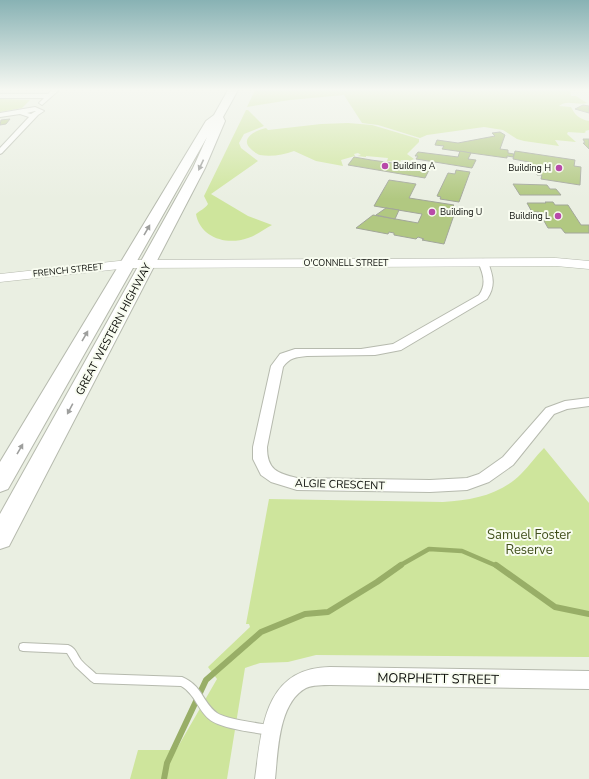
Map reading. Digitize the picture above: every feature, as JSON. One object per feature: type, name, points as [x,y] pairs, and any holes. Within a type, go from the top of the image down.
[{"type":"highway","name":"GREAT WESTERN HIGHWAY","points":[[0,538],[137,264],[208,126]]},
{"type":"highway","name":"GREAT WESTERN HIGHWAY","points":[[0,482],[199,168],[218,126]]},
{"type":"street","points":[[0,143],[15,126]]},
{"type":"street","points":[[0,152],[22,126]]},
{"type":"street","name":"O'CONNELL STREET","points":[[137,264],[556,262],[589,259]]},
{"type":"street","name":"ALGIE CRESCENT","points":[[483,262],[490,282],[488,290],[483,297],[397,347],[372,352],[295,353],[284,357],[277,366],[260,447],[260,459],[266,471],[282,481],[304,485],[430,486],[467,484],[484,478],[508,461],[550,411],[565,404],[589,402]]},
{"type":"street","name":"O'CONNELL STREET","points":[[556,262],[589,266]]},
{"type":"street","name":"FRENCH STREET","points":[[0,278],[137,264]]},
{"type":"street","name":"MORPHETT STREET","points":[[272,730],[279,706],[290,689],[302,680],[330,676],[589,680]]},
{"type":"street","points":[[265,779],[272,730]]},
{"type":"lane","points":[[23,647],[68,649],[78,663],[94,678],[178,682],[189,686],[214,717],[250,727],[272,730]]},
{"type":"green space","points":[[238,126],[263,126],[244,134],[239,143],[241,148],[258,161],[211,194],[248,216],[272,225],[248,238],[240,240],[231,241],[215,238],[208,234],[198,222],[196,214],[208,204],[204,196]]},
{"type":"green space","points":[[300,126],[377,126],[419,139],[419,142],[407,154],[414,159],[409,161],[387,161],[388,158],[357,156],[361,155],[358,153],[354,154],[355,156],[341,160],[343,166],[316,161],[294,151],[286,154],[268,156],[260,155],[248,146],[247,142],[253,133],[266,128],[268,130]]},
{"type":"green space","points":[[382,126],[589,126],[589,130],[585,131],[586,132],[584,133],[568,132],[567,134],[576,142],[555,140],[559,146],[524,141],[517,139],[503,130],[484,127],[427,135],[420,138]]},
{"type":"green space","name":"Samuel Foster Reserve","points":[[544,448],[589,503],[589,657],[316,655],[288,662],[260,663],[245,668],[227,779],[130,779],[138,750],[176,750],[217,679],[208,667],[250,627],[249,624],[246,624],[269,499],[443,502],[475,498],[495,492],[513,481]]},
{"type":"building","points":[[500,132],[505,135],[500,149],[508,150],[508,153],[514,154],[513,157],[507,156],[507,158],[442,149],[444,146],[435,145],[437,140],[458,143],[495,136],[492,133]]},
{"type":"building","points":[[583,139],[589,139],[589,149],[583,143],[585,143]]},
{"type":"building","points":[[460,151],[471,153],[468,159],[476,160],[472,168],[416,159],[418,156],[415,156],[418,152],[458,157]]},
{"type":"building","name":"Building H","points":[[515,151],[575,160],[574,166],[581,167],[580,185],[541,179],[542,175],[537,175],[537,167],[528,165],[529,162],[513,159]]},
{"type":"building","name":"Building A","points":[[354,157],[430,168],[425,178],[348,165]]},
{"type":"building","points":[[456,170],[470,172],[459,202],[440,199],[441,197],[437,196],[448,173],[455,174]]},
{"type":"building","name":"Building U","points":[[389,180],[416,184],[409,198],[454,205],[448,211],[455,212],[444,244],[422,240],[424,239],[418,237],[416,239],[394,235],[394,233],[389,232],[388,234],[356,228],[373,215],[418,223],[422,214],[374,206]]},
{"type":"building","points":[[513,184],[547,185],[550,189],[556,189],[561,195],[520,195]]},
{"type":"building","name":"Building L","points":[[545,202],[553,202],[555,205],[568,205],[581,225],[589,225],[589,233],[565,233],[561,228],[548,228],[539,212],[532,212],[527,203],[546,203]]},
{"type":"building","points":[[386,208],[399,210],[395,219],[376,215]]},
{"type":"waterway","points":[[399,566],[429,549],[462,551],[497,566]]},
{"type":"waterway","points":[[164,779],[167,763],[206,680],[261,632],[305,614],[328,612],[377,582],[401,565]]},
{"type":"waterway","points":[[496,565],[555,607],[589,614]]},
{"type":"place","name":"Building A","points":[[385,166]]},
{"type":"place","name":"Building H","points":[[559,168]]},
{"type":"place","name":"Building U","points":[[432,212]]},
{"type":"place","name":"Building L","points":[[558,216]]}]
